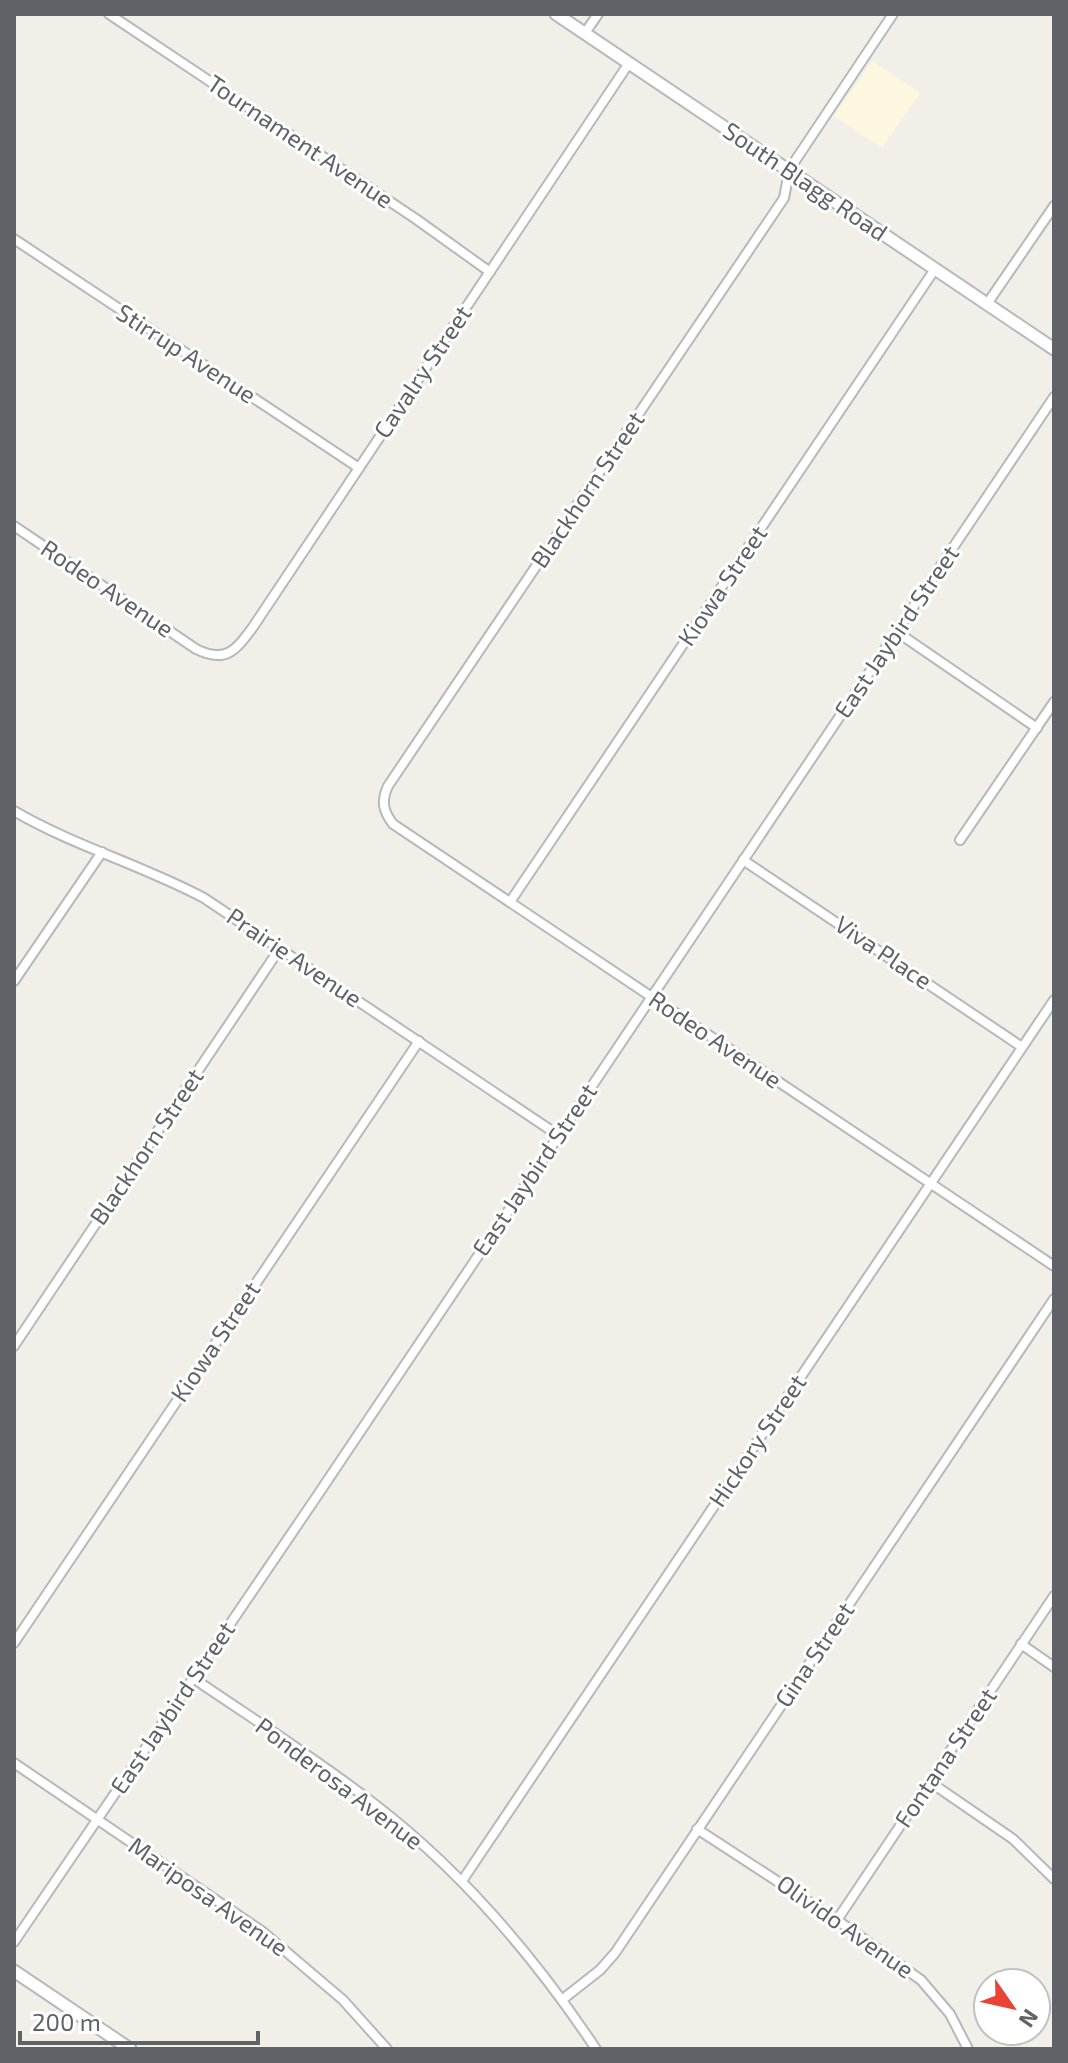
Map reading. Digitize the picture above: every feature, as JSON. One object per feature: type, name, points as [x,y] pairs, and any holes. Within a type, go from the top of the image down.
[{"type":"main road","name":"South Blagg Road","points":[[556,14],[1054,349]]},
{"type":"main road","points":[[14,1971],[130,2049]]},
{"type":"street","name":"Tournament Avenue","points":[[109,14],[490,272]]},
{"type":"street","points":[[585,33],[598,14]]},
{"type":"street","name":"Blackhorn Street","points":[[383,807],[383,796],[388,786],[784,198],[789,172],[893,14]]},
{"type":"street","name":"Cavalry Street","points":[[201,651],[213,656],[222,655],[240,644],[629,63]]},
{"type":"street","points":[[987,304],[1054,206]]},
{"type":"street","name":"Stirrup Avenue","points":[[14,239],[359,468]]},
{"type":"street","name":"Kiowa Street","points":[[510,902],[935,269]]},
{"type":"street","name":"East Jaybird Street","points":[[14,1942],[1054,397]]},
{"type":"street","name":"Rodeo Avenue","points":[[14,526],[201,651]]},
{"type":"street","points":[[897,632],[1037,728]]},
{"type":"street","points":[[960,840],[1054,702]]},
{"type":"street","name":"Rodeo Avenue","points":[[383,807],[393,824],[1054,1266]]},
{"type":"street","name":"Prairie Avenue","points":[[14,811],[167,878],[204,898],[558,1135]]},
{"type":"street","points":[[14,981],[102,852]]},
{"type":"street","name":"Viva Place","points":[[743,860],[1022,1047]]},
{"type":"street","name":"Blackhorn Street","points":[[14,1346],[280,948]]},
{"type":"street","name":"Hickory Street","points":[[462,1881],[1054,1000]]},
{"type":"street","name":"Kiowa Street","points":[[14,1643],[419,1041]]},
{"type":"street","name":"Gina Street","points":[[563,1999],[600,1970],[615,1953],[1054,1299]]},
{"type":"street","name":"Fontana Street","points":[[837,1920],[1054,1596]]},
{"type":"street","points":[[1021,1644],[1054,1667]]},
{"type":"street","name":"Ponderosa Avenue","points":[[193,1678],[372,1802],[462,1881],[507,1929],[563,1999],[596,2049]]},
{"type":"street","name":"Mariposa Avenue","points":[[14,1763],[263,1932],[343,2000],[387,2049]]},
{"type":"street","points":[[930,1782],[1013,1839],[1054,1879]]},
{"type":"street","name":"Olivido Avenue","points":[[697,1829],[837,1920],[921,1980],[950,2014],[968,2049]]},
{"type":"shaded area","points":[[872,61],[920,93],[882,148],[834,116]]}]
